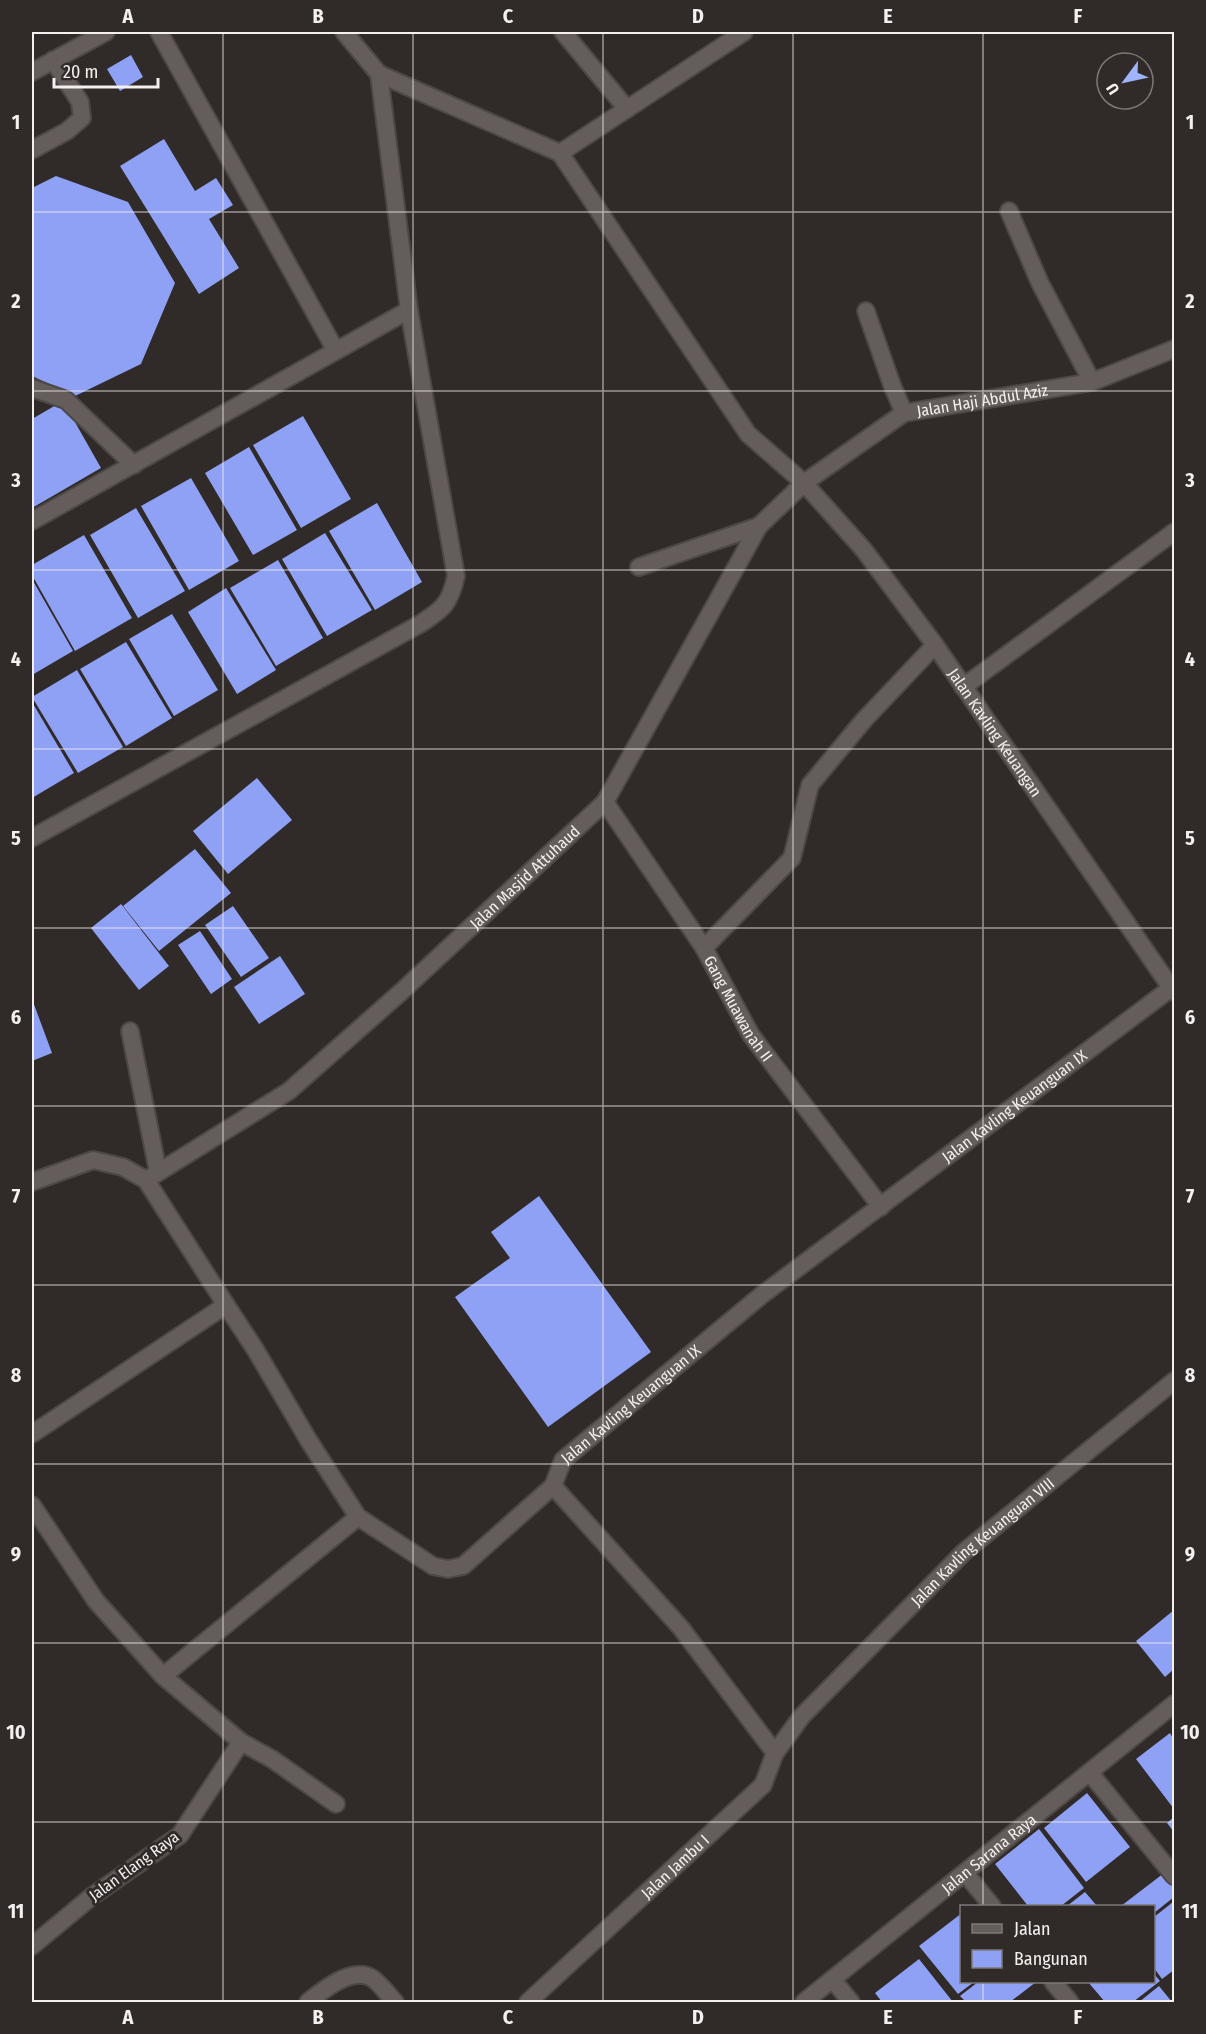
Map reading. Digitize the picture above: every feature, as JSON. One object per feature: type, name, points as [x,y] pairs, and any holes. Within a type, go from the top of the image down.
[{"type":"street","points":[[32,72],[106,32]]},
{"type":"street","points":[[159,32],[336,351]]},
{"type":"street","points":[[344,32],[379,74],[560,153],[627,109],[723,37],[744,32]]},
{"type":"street","points":[[563,32],[627,109]]},
{"type":"street","points":[[32,150],[67,131],[82,118],[80,102],[53,60]]},
{"type":"street","points":[[32,838],[409,630],[443,609],[452,595],[456,576],[409,310],[379,74]]},
{"type":"street","name":"Jalan Kavling Keuangan","points":[[560,153],[747,434],[804,483],[864,550],[935,645],[1174,988]]},
{"type":"street","points":[[1009,211],[1040,283],[1092,382]]},
{"type":"street","points":[[32,521],[409,310]]},
{"type":"street","points":[[866,311],[891,385],[904,413]]},
{"type":"street","name":"Jalan Haji Abdul Aziz","points":[[804,483],[904,413],[1092,382],[1174,349]]},
{"type":"street","points":[[32,388],[66,400],[134,465]]},
{"type":"street","name":"Jalan Masjid Attuhaud","points":[[152,1176],[289,1091],[401,992],[605,802],[759,526],[804,483]]},
{"type":"street","points":[[639,567],[759,526]]},
{"type":"street","points":[[963,687],[1174,532]]},
{"type":"street","points":[[704,948],[792,858],[810,785],[864,720],[935,645]]},
{"type":"street","name":"Gang Muawanah II","points":[[605,802],[704,948],[751,1035],[881,1207]]},
{"type":"street","name":"Jalan Kavling Keuanguan IX","points":[[152,1176],[226,1305],[358,1517],[433,1566],[448,1569],[463,1566],[553,1486],[562,1460],[763,1294],[1174,988]]},
{"type":"street","points":[[32,1182],[93,1160],[152,1176],[129,1031]]},
{"type":"street","points":[[32,1434],[226,1305]]},
{"type":"street","name":"Jalan Kavling Keuanguan VIII","points":[[802,1716],[964,1552],[1174,1381]]},
{"type":"street","points":[[553,1486],[681,1628],[775,1753]]},
{"type":"street","points":[[32,1505],[96,1601],[164,1676],[241,1742],[272,1759],[336,1804]]},
{"type":"street","points":[[164,1676],[358,1517]]},
{"type":"street","name":"Jalan Sarana Raya","points":[[804,2002],[1174,1704]]},
{"type":"street","name":"Jalan Jambu I","points":[[528,2002],[763,1785],[775,1753],[802,1716]]},
{"type":"street","name":"Jalan Elang Raya","points":[[32,1946],[91,1897],[180,1836],[241,1742]]},
{"type":"street","points":[[1089,1773],[1174,1876]]},
{"type":"street","points":[[965,1873],[991,1905]]},
{"type":"street","points":[[308,2002],[354,1975],[372,1977],[395,2002]]},
{"type":"street","points":[[833,1980],[851,2002]]},
{"type":"street","points":[[1054,1983],[1070,2002]]},
{"type":"building","points":[[131,55],[143,77],[120,91],[107,69]]},
{"type":"building","points":[[164,139],[195,191],[216,178],[233,205],[209,219],[239,268],[199,294],[120,166]]},
{"type":"building","points":[[56,176],[128,202],[175,283],[141,364],[75,396],[32,376],[32,188]]},
{"type":"building","points":[[63,401],[101,468],[32,508],[32,419]]},
{"type":"building","points":[[303,416],[351,499],[301,528],[253,445]]},
{"type":"building","points":[[249,447],[297,530],[253,555],[205,473]]},
{"type":"building","points":[[191,478],[239,561],[189,590],[141,506]]},
{"type":"building","points":[[377,503],[422,582],[375,610],[329,531]]},
{"type":"building","points":[[136,508],[185,591],[138,618],[90,535]]},
{"type":"building","points":[[325,533],[372,610],[327,636],[282,559]]},
{"type":"building","points":[[84,535],[132,618],[75,651],[32,575],[32,565]]},
{"type":"building","points":[[278,560],[323,638],[276,666],[230,588]]},
{"type":"building","points":[[32,579],[73,651],[32,675]]},
{"type":"building","points":[[226,588],[276,670],[237,694],[188,612]]},
{"type":"building","points":[[172,614],[218,690],[174,716],[129,639]]},
{"type":"building","points":[[126,642],[172,718],[126,746],[80,669]]},
{"type":"building","points":[[77,670],[123,747],[78,773],[32,697]]},
{"type":"building","points":[[32,702],[74,773],[32,798]]},
{"type":"building","points":[[257,778],[292,820],[228,874],[193,831]]},
{"type":"building","points":[[195,849],[231,893],[159,951],[123,906]]},
{"type":"building","points":[[121,904],[169,966],[139,990],[91,928]]},
{"type":"building","points":[[233,906],[269,958],[241,977],[205,925]]},
{"type":"building","points":[[200,931],[232,979],[211,994],[178,945]]},
{"type":"building","points":[[280,956],[305,994],[259,1024],[234,987]]},
{"type":"building","points":[[32,999],[52,1053],[32,1061]]},
{"type":"building","points":[[539,1196],[651,1352],[548,1427],[455,1297],[510,1258],[491,1232]]},
{"type":"building","points":[[1174,1610],[1174,1669],[1165,1677],[1136,1641]]},
{"type":"building","points":[[1170,1733],[1174,1740],[1174,1809],[1136,1759]]},
{"type":"building","points":[[1087,1793],[1130,1847],[1086,1882],[1044,1828]]},
{"type":"building","points":[[1174,1817],[1174,1832],[1167,1823]]},
{"type":"building","points":[[1039,1829],[1084,1888],[1062,1905],[1027,1905],[995,1864]]},
{"type":"building","points":[[1168,1870],[1174,1879],[1174,1897],[1155,1912],[1155,1905],[1122,1905]]},
{"type":"building","points":[[1085,1892],[1096,1905],[1068,1905]]},
{"type":"building","points":[[1173,1902],[1174,1970],[1162,1979],[1155,1969],[1155,1916]]},
{"type":"building","points":[[960,1915],[960,1983],[973,1983],[958,1994],[919,1946]]},
{"type":"building","points":[[919,1959],[953,2002],[882,2002],[875,1993]]},
{"type":"building","points":[[1155,1975],[1160,1981],[1133,2002],[1105,2002],[1089,1983],[1155,1983]]},
{"type":"building","points":[[977,1983],[1035,1983],[1010,2002],[966,2002],[960,1996]]},
{"type":"building","points":[[1159,1986],[1172,2002],[1139,2002]]}]
